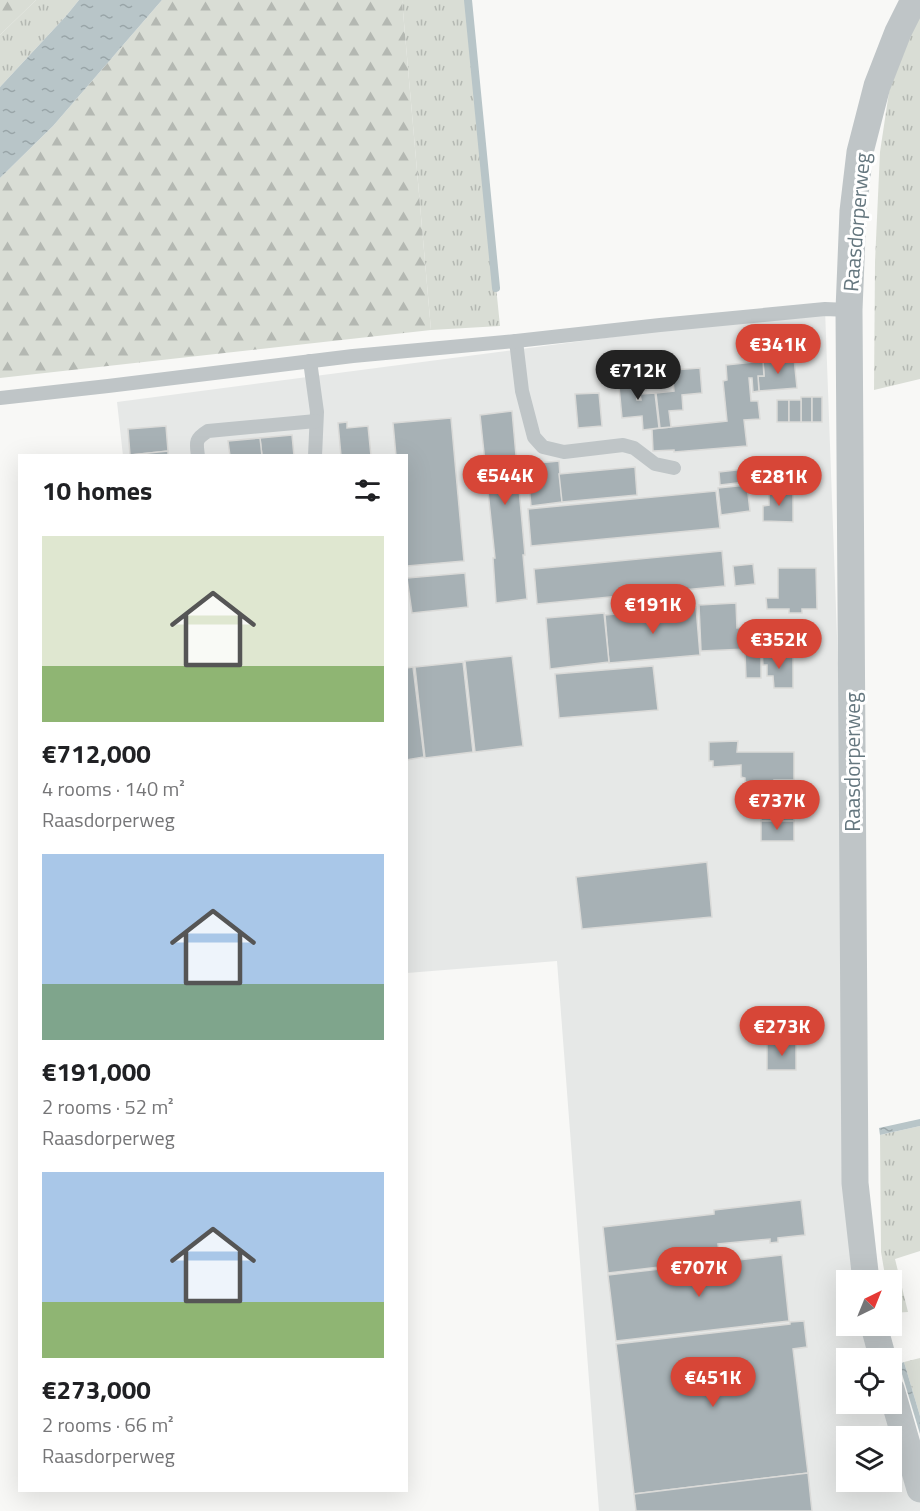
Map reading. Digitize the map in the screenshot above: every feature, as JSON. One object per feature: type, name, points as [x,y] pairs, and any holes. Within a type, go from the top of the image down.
[{"type":"street","name":"Raasdorperweg","points":[[865,1270],[855,1183],[849,310],[853,211],[860,152],[877,86],[898,32],[914,0]]},
{"type":"street","points":[[898,1414],[920,1490]]},
{"type":"lane","points":[[0,398],[353,356],[825,309],[849,310]]},
{"type":"lane","points":[[516,341],[522,391],[534,437],[543,447],[564,452],[623,445],[634,448],[655,464],[674,468]]},
{"type":"lane","points":[[310,361],[317,412],[315,454]]},
{"type":"lane","points":[[198,454],[196,443],[199,437],[208,431],[316,421]]},
{"type":"shaded area","points":[[825,309],[858,1208],[868,1270],[836,1270],[836,1336],[879,1336],[881,1348],[836,1348],[836,1414],[894,1414],[899,1426],[836,1426],[836,1492],[902,1492],[902,1435],[920,1487],[920,1511],[599,1511],[557,961],[408,973],[408,454],[123,454],[117,402]]},
{"type":"green space","points":[[0,0],[36,0],[0,35]]},
{"type":"green space","points":[[36,0],[79,0],[0,87],[0,35]]},
{"type":"green space","points":[[162,0],[402,0],[431,330],[0,378],[0,178],[53,126]]},
{"type":"green space","points":[[402,0],[467,0],[500,326],[431,330]]},
{"type":"green space","points":[[920,13],[920,379],[874,390],[875,262],[880,152],[892,72]]},
{"type":"green space","points":[[920,1126],[920,1251],[895,1259],[898,1270],[884,1270],[881,1252],[880,1135]]},
{"type":"green space","points":[[902,1288],[908,1312],[902,1312]]},
{"type":"green space","points":[[920,1358],[920,1416],[904,1362]]},
{"type":"water","points":[[79,0],[162,0],[53,126],[0,178],[0,87]]},
{"type":"water","points":[[920,1119],[920,1126],[880,1135],[879,1128]]},
{"type":"water","points":[[904,1362],[920,1416],[920,1434],[902,1374],[902,1363]]},
{"type":"building","points":[[794,358],[797,388],[759,391],[758,376],[764,376],[763,361]]},
{"type":"building","points":[[763,361],[764,376],[758,376],[759,391],[753,392],[752,378],[749,378],[751,401],[758,401],[760,419],[744,420],[747,446],[674,452],[674,450],[653,451],[652,429],[727,421],[723,381],[727,380],[726,365]]},
{"type":"building","points":[[700,368],[702,393],[682,395],[683,410],[669,411],[671,427],[660,428],[656,393],[674,391],[672,370]]},
{"type":"building","points":[[644,373],[646,390],[636,391],[637,400],[641,400],[640,394],[655,393],[659,428],[643,430],[642,416],[622,418],[618,376]]},
{"type":"building","points":[[599,393],[602,426],[578,428],[575,394]]},
{"type":"building","points":[[801,397],[812,397],[812,422],[801,422]]},
{"type":"building","points":[[812,397],[822,397],[822,422],[812,422]]},
{"type":"building","points":[[777,400],[789,400],[789,422],[777,422]]},
{"type":"building","points":[[789,400],[801,400],[801,422],[789,422]]},
{"type":"building","points":[[512,411],[527,599],[496,603],[493,558],[495,558],[480,415]]},
{"type":"building","points":[[451,418],[464,561],[408,566],[408,454],[396,454],[393,423]]},
{"type":"building","points":[[347,422],[347,428],[368,426],[371,454],[341,454],[338,423]]},
{"type":"building","points":[[166,426],[168,451],[130,454],[128,429]]},
{"type":"building","points":[[292,435],[294,454],[262,454],[260,438]]},
{"type":"building","points":[[260,438],[262,454],[230,454],[228,441]]},
{"type":"building","points":[[168,451],[168,454],[140,454]]},
{"type":"building","points":[[559,461],[562,502],[531,506],[527,464]]},
{"type":"building","points":[[635,467],[637,495],[562,502],[559,474]]},
{"type":"building","points":[[753,468],[754,481],[720,485],[719,472]]},
{"type":"building","points":[[747,485],[750,511],[721,515],[718,488]]},
{"type":"building","points":[[716,491],[720,528],[531,546],[528,509]]},
{"type":"building","points":[[769,491],[793,492],[793,522],[763,521],[763,506],[769,505]]},
{"type":"building","points":[[722,551],[725,586],[537,604],[534,569]]},
{"type":"building","points":[[753,564],[755,584],[735,586],[733,566]]},
{"type":"building","points":[[778,568],[816,568],[817,609],[802,609],[802,613],[789,613],[789,609],[767,609],[766,598],[778,598]]},
{"type":"building","points":[[465,573],[468,607],[412,613],[408,578]]},
{"type":"building","points":[[736,603],[737,628],[771,626],[773,648],[701,651],[699,605]]},
{"type":"building","points":[[696,607],[700,655],[609,663],[605,615]]},
{"type":"building","points":[[604,613],[609,662],[550,669],[546,618]]},
{"type":"building","points":[[762,651],[773,651],[773,657],[793,657],[793,688],[774,688],[773,676],[767,676],[767,665],[763,665]]},
{"type":"building","points":[[745,653],[761,653],[761,678],[746,678]]},
{"type":"building","points":[[512,656],[523,746],[475,752],[465,661]]},
{"type":"building","points":[[463,662],[473,752],[425,758],[415,667]]},
{"type":"building","points":[[653,666],[658,710],[559,718],[555,674]]},
{"type":"building","points":[[413,667],[424,757],[408,760],[408,668]]},
{"type":"building","points":[[738,741],[737,752],[794,752],[794,780],[774,780],[774,785],[760,785],[760,782],[745,782],[745,778],[741,777],[741,765],[713,767],[713,761],[709,761],[709,742]]},
{"type":"building","points":[[794,800],[794,821],[761,821],[761,814],[769,814],[769,801]]},
{"type":"building","points":[[761,821],[794,821],[794,841],[761,841]]},
{"type":"building","points":[[707,862],[712,917],[582,929],[576,877]]},
{"type":"building","points":[[766,1019],[796,1019],[796,1044],[767,1044]]},
{"type":"building","points":[[767,1044],[796,1044],[796,1070],[767,1070]]},
{"type":"building","points":[[801,1200],[805,1235],[778,1238],[778,1242],[770,1243],[770,1239],[718,1244],[720,1260],[608,1273],[603,1227],[714,1214],[714,1210]]},
{"type":"building","points":[[782,1255],[789,1321],[616,1341],[608,1275]]},
{"type":"building","points":[[804,1321],[807,1347],[793,1349],[808,1473],[634,1494],[616,1344]]},
{"type":"building","points":[[808,1473],[812,1511],[636,1511],[634,1494]]},
{"type":"waterway","points":[[468,0],[496,288]]}]
